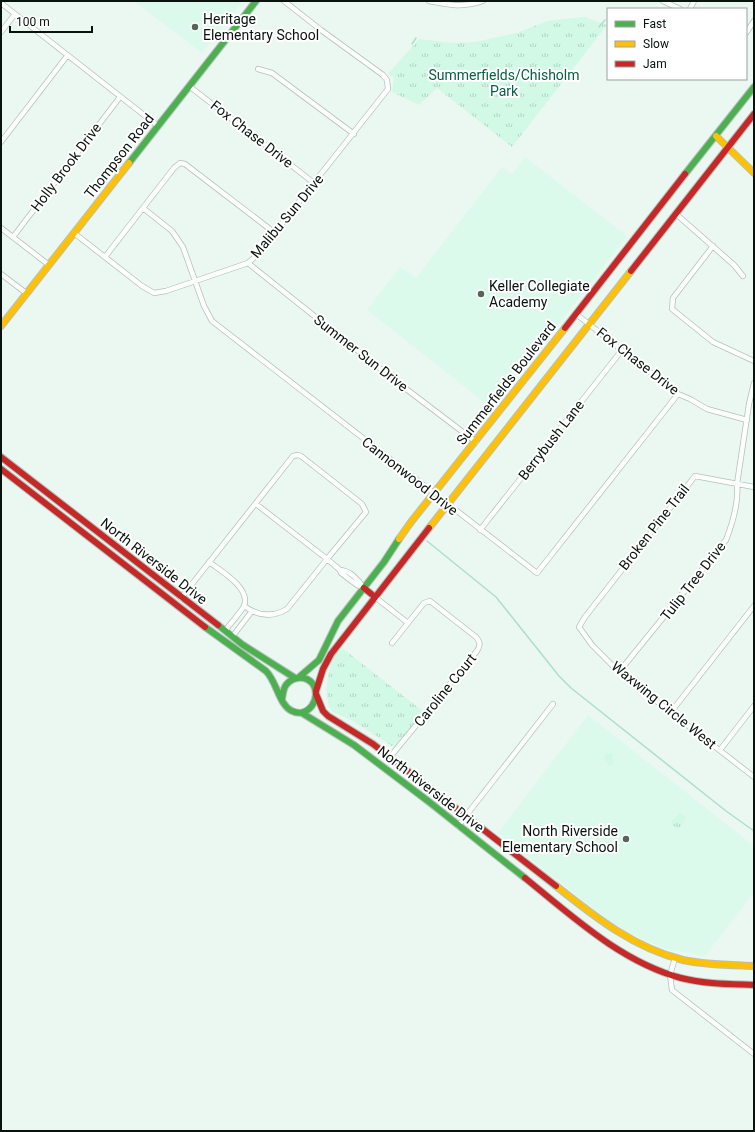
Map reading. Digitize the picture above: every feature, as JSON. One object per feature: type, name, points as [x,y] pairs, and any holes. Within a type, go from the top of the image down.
[{"type":"street","name":"Thompson Road","points":[[1,326],[256,1]]},
{"type":"street","name":"Malibu Sun Drive","points":[[74,233],[154,294],[248,263],[257,255],[387,92],[388,88],[387,80],[382,75],[284,1]]},
{"type":"street","points":[[429,1],[449,2],[456,6],[470,5],[483,1]]},
{"type":"street","points":[[663,1],[678,8]]},
{"type":"street","points":[[1,3],[158,126]]},
{"type":"street","points":[[1,32],[15,14]]},
{"type":"street","points":[[752,29],[754,21]]},
{"type":"street","points":[[1,142],[67,56]]},
{"type":"street","points":[[258,69],[272,73],[354,134]]},
{"type":"street","name":"Fox Chase Drive","points":[[189,86],[314,183]]},
{"type":"street","name":"Summerfields Boulevard","points":[[297,678],[319,660],[338,621],[384,562],[411,522],[476,442],[754,87]]},
{"type":"street","name":"Holly Brook Drive","points":[[13,237],[120,97]]},
{"type":"street","name":"Summerfields Boulevard","points":[[316,693],[323,669],[331,654],[754,114]]},
{"type":"street","points":[[716,136],[754,173]]},
{"type":"street","points":[[106,257],[174,168],[180,163],[185,164],[275,232]]},
{"type":"street","name":"Cannonwood Drive","points":[[143,208],[172,231],[183,247],[194,281],[212,321],[537,574],[678,394]]},
{"type":"street","points":[[676,214],[734,265],[743,276]]},
{"type":"street","points":[[1,228],[49,265]]},
{"type":"street","points":[[713,246],[672,298],[672,309],[713,342],[754,361]]},
{"type":"street","name":"Summer Sun Drive","points":[[248,263],[396,382],[476,442]]},
{"type":"street","points":[[1,274],[26,293]]},
{"type":"street","name":"Fox Chase Drive","points":[[576,314],[678,394],[707,409],[747,420]]},
{"type":"street","name":"Berrybush Lane","points":[[480,530],[622,350]]},
{"type":"street","name":"Tulip Tree Drive","points":[[619,672],[713,558],[726,540],[732,526],[738,493],[737,484],[748,404],[754,383]]},
{"type":"street","points":[[181,598],[293,456],[301,456],[362,504],[366,512],[287,610],[280,614],[270,616],[252,611],[244,606]]},
{"type":"street","name":"North Riverside Drive","points":[[1,457],[232,637],[256,654],[297,678],[307,679],[312,683],[323,711],[328,716],[369,741],[597,918],[650,948],[675,958],[715,964],[754,966]]},
{"type":"street","name":"North Riverside Drive","points":[[1,469],[181,609],[266,670],[275,681],[287,708],[297,713],[302,712],[354,744],[589,930],[646,965],[670,975],[702,982],[754,985]]},
{"type":"street","name":"Broken Pine Trail","points":[[578,627],[632,555],[695,476],[754,486]]},
{"type":"street","points":[[256,504],[340,570],[345,570],[360,581],[364,588],[408,623]]},
{"type":"street","points":[[80,530],[85,522]]},
{"type":"street","points":[[86,535],[92,528]]},
{"type":"street","points":[[209,562],[236,582],[242,590],[244,606],[225,631]]},
{"type":"street","name":"Caroline Court","points":[[390,757],[480,647],[479,641],[476,637],[430,601],[424,603],[392,644]]},
{"type":"street","points":[[671,712],[754,606]]},
{"type":"street","points":[[232,637],[252,611]]},
{"type":"street","name":"Waxwing Circle West","points":[[578,627],[592,645],[619,672],[754,776]]},
{"type":"street","points":[[282,699],[283,688],[290,680],[297,678]]},
{"type":"street","points":[[302,712],[307,711],[314,704],[316,693]]},
{"type":"street","points":[[458,826],[553,704]]},
{"type":"street","points":[[720,750],[754,706]]},
{"type":"street","points":[[675,958],[670,975],[672,990],[754,1054]]},
{"type":"shaded area","name":"Heritage Elementary School","points":[[134,1],[243,1],[202,53]]},
{"type":"shaded area","name":"Keller Collegiate Academy","points":[[525,157],[627,236],[493,409],[367,310],[400,267],[416,278],[502,167],[512,174]]},
{"type":"shaded area","name":"North Riverside Elementary School","points":[[588,715],[754,846],[754,892],[705,956],[666,949],[637,937],[613,924],[498,833]]},
{"type":"green space","name":"Summerfields/Chisholm Park","points":[[585,17],[607,25],[512,147],[437,88],[419,105],[392,92],[394,77],[388,74],[419,39],[453,43],[475,42],[517,33],[547,21]]},
{"type":"green space","points":[[342,648],[424,712],[395,748],[353,721],[333,712],[329,707],[326,690],[329,672],[332,659]]},
{"type":"green space","points":[[606,753],[613,754],[612,758],[614,762],[610,766],[604,760]]},
{"type":"green space","points":[[680,812],[687,818],[679,829],[672,825],[671,822]]},
{"type":"waterway","points":[[599,27],[605,20]]},
{"type":"waterway","points":[[412,44],[416,38]]},
{"type":"waterway","points":[[427,541],[496,597],[559,676],[571,688],[726,811],[754,831]]},
{"type":"traffic: fast","points":[[129,163],[256,1]]},
{"type":"traffic: fast","points":[[685,174],[754,87]]},
{"type":"traffic: fast","points":[[298,678],[319,660],[338,621],[384,562],[399,539]]},
{"type":"traffic: fast","points":[[218,625],[243,645],[295,678]]},
{"type":"traffic: fast","points":[[205,627],[266,671],[273,681],[284,704],[292,711],[298,713],[303,712],[312,706],[316,695],[313,684],[307,679],[296,678],[286,685],[282,699]]},
{"type":"traffic: fast","points":[[302,713],[354,745],[428,801],[525,878]]},
{"type":"traffic: slow","points":[[716,136],[754,173]]},
{"type":"traffic: slow","points":[[1,326],[129,163]]},
{"type":"traffic: slow","points":[[429,528],[631,271]]},
{"type":"traffic: slow","points":[[399,539],[565,328]]},
{"type":"traffic: slow","points":[[556,886],[600,920],[648,948],[665,955],[701,963],[754,966]]},
{"type":"traffic: jam","points":[[631,271],[754,114]]},
{"type":"traffic: jam","points":[[565,328],[685,174]]},
{"type":"traffic: jam","points":[[1,457],[218,625]]},
{"type":"traffic: jam","points":[[1,469],[205,627]]},
{"type":"traffic: jam","points":[[316,691],[323,669],[331,654],[429,528]]},
{"type":"traffic: jam","points":[[364,588],[375,597]]},
{"type":"traffic: jam","points":[[316,694],[323,711],[328,716],[373,744],[556,886]]},
{"type":"traffic: jam","points":[[525,878],[598,936],[638,961],[659,971],[690,980],[754,985]]},
{"type":"place","name":"Heritage Elementary School","points":[[195,27]]},
{"type":"place","name":"Keller Collegiate Academy","points":[[481,294]]},
{"type":"place","name":"North Riverside Elementary School","points":[[626,839]]}]
